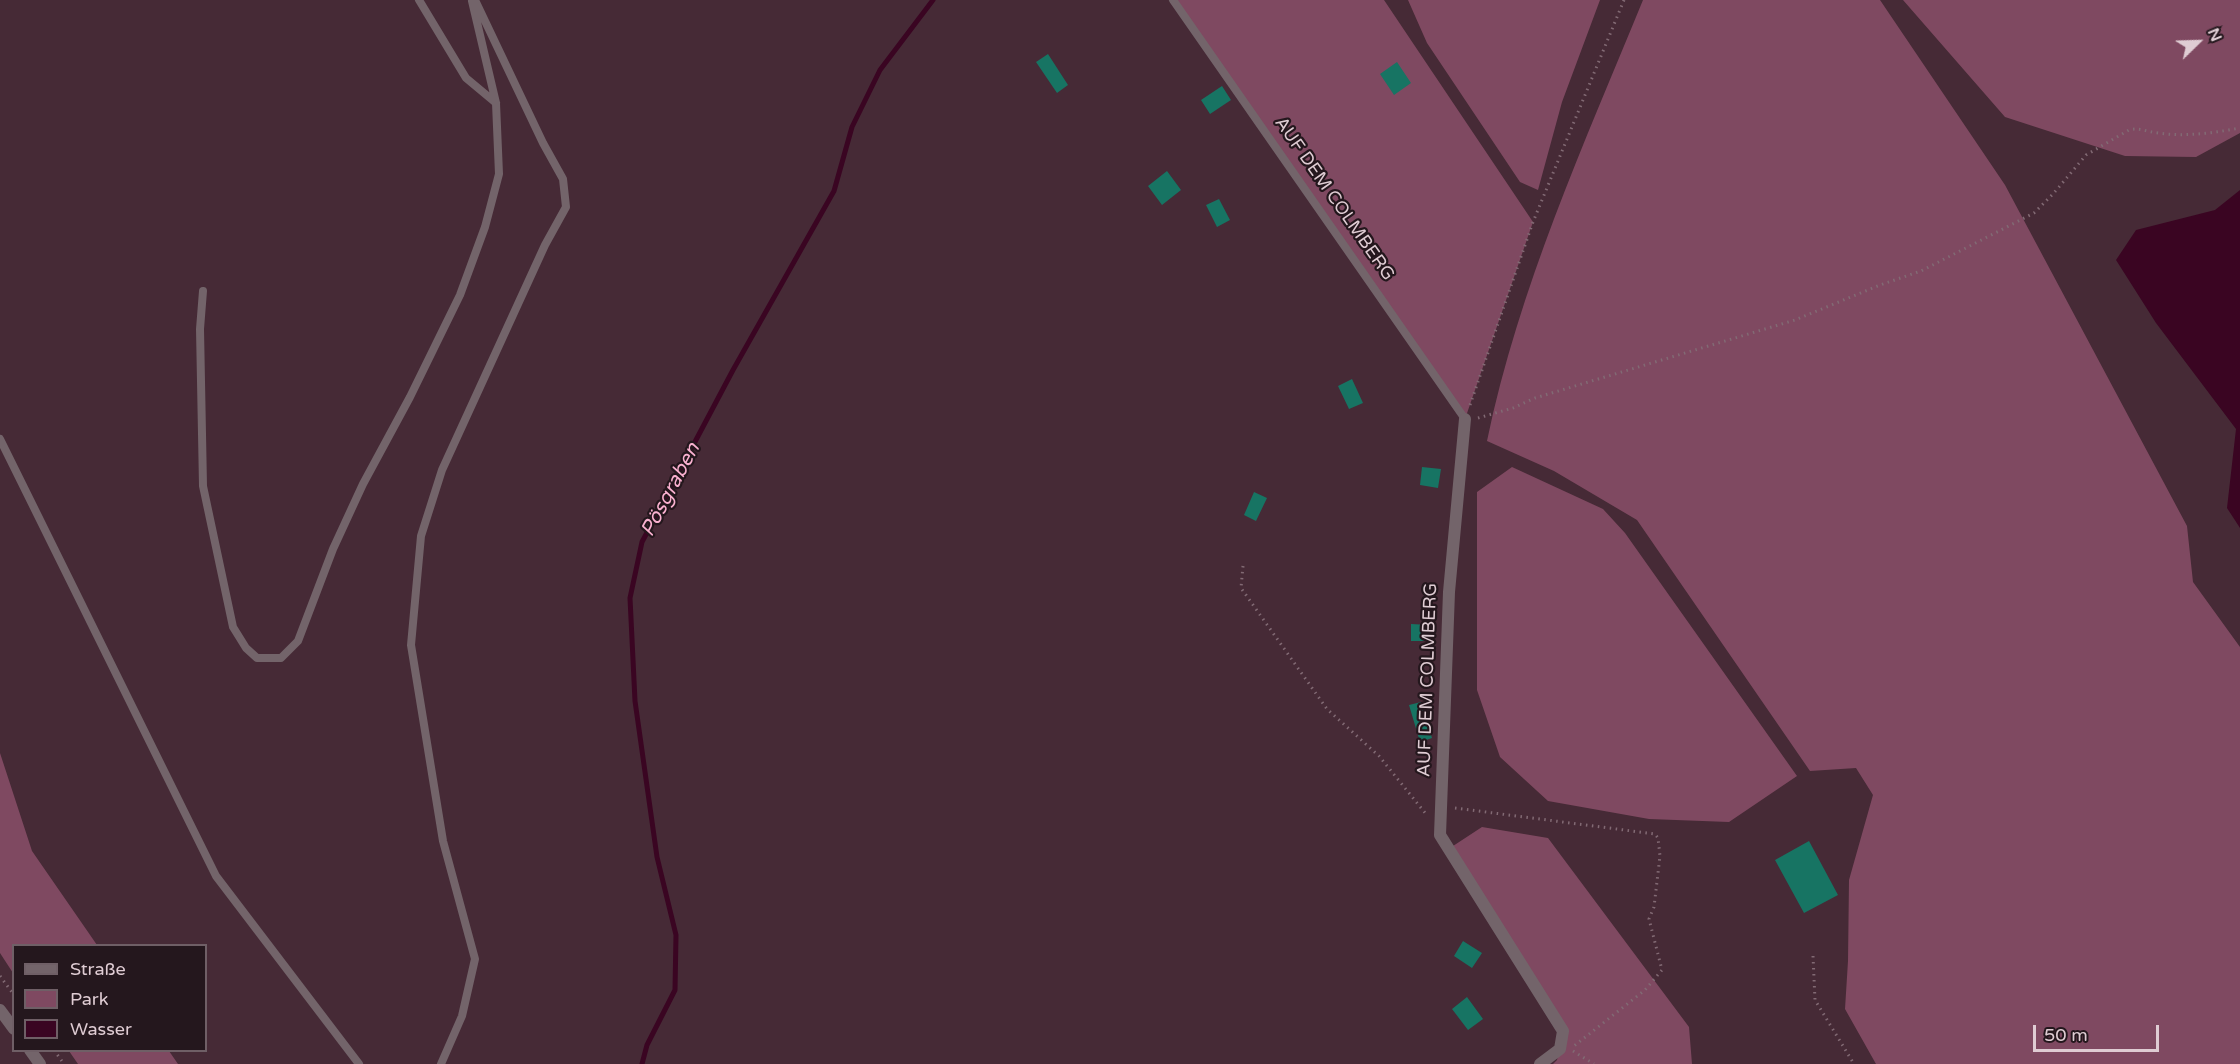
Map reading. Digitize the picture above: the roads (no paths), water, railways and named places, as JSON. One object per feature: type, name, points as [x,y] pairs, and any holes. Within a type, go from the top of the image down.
[{"type":"street","name":"AUF DEM COLMBERG","points":[[1465,419],[1449,592],[1440,836],[1563,1031],[1560,1049],[1540,1064]]},
{"type":"street","points":[[0,1010],[12,1026]]},
{"type":"lane","points":[[418,0],[466,78],[496,104]]},
{"type":"lane","points":[[203,291],[200,329],[203,486],[233,627],[246,648],[257,658],[281,658],[298,641],[333,549],[460,295],[485,227],[500,174],[496,104],[474,0]]},
{"type":"lane","points":[[441,1064],[462,1016],[475,959],[443,841],[411,645],[421,536],[442,470],[545,244],[566,207],[563,179],[474,0]]},
{"type":"lane","name":"AUF DEM COLMBERG","points":[[1173,0],[1465,419]]},
{"type":"lane","points":[[0,439],[216,876],[359,1064]]},
{"type":"water","points":[[2240,190],[2240,528],[2227,508],[2236,429],[2156,323],[2116,260],[2136,230],[2215,210]]},
{"type":"waterway","name":"Pösgraben","points":[[642,1064],[647,1045],[675,990],[676,935],[657,857],[635,701],[630,598],[642,542],[733,370],[834,191],[852,127],[880,70],[933,0]]}]
